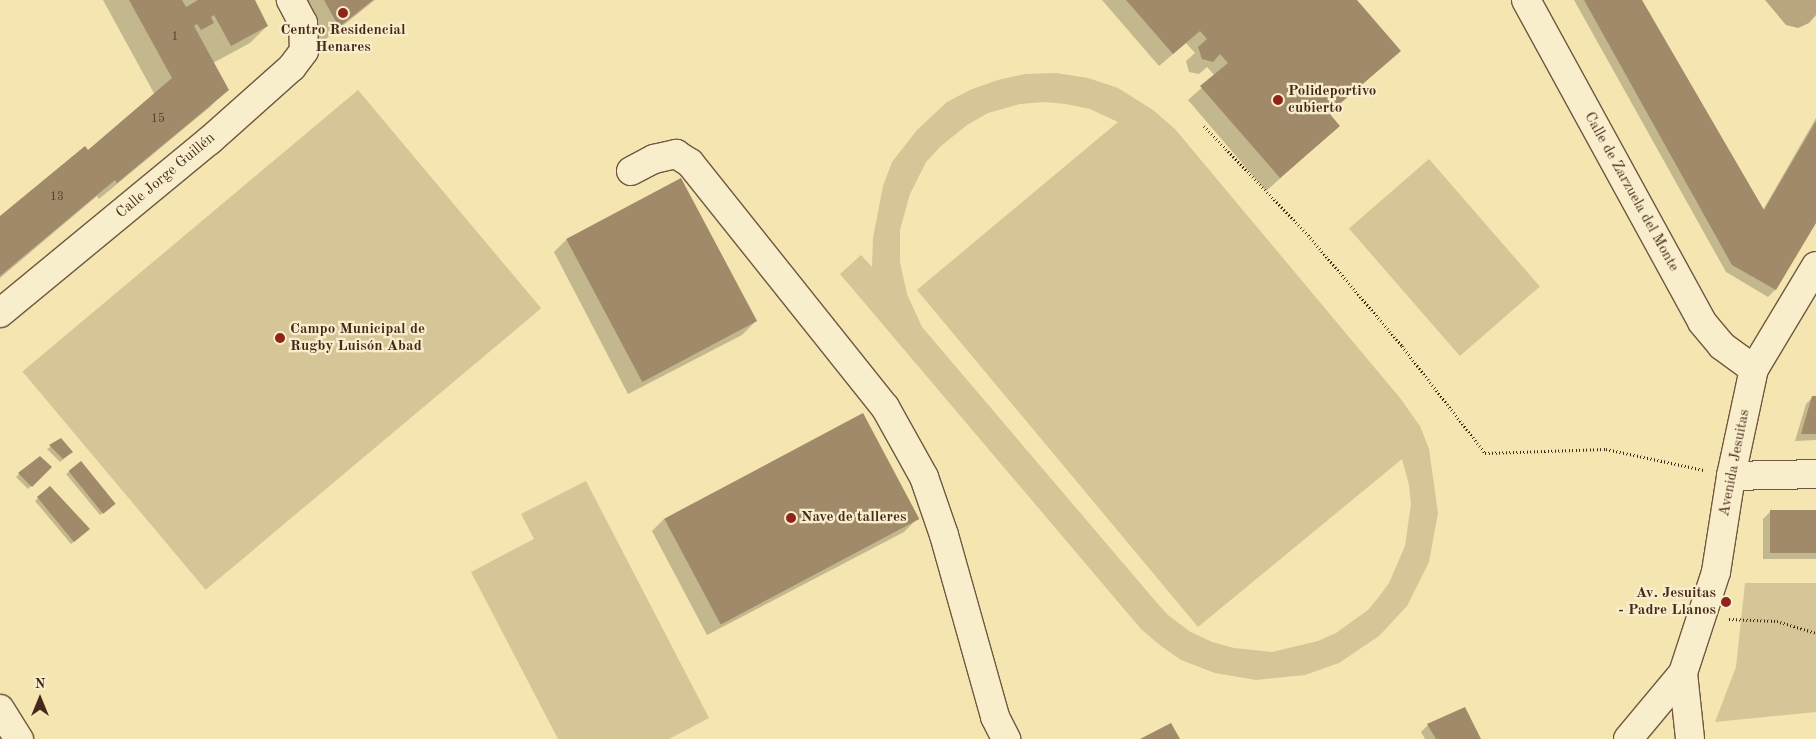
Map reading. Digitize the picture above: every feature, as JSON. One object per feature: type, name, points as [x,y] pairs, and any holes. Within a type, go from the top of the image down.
[{"type":"street","name":"Calle de Zarzuela del Monte","points":[[1526,0],[1702,322],[1722,346],[1756,365]]},
{"type":"street","name":"Calle Jorge Guillén","points":[[0,314],[282,78],[304,51],[297,11]]},
{"type":"street","points":[[631,171],[654,159],[676,154],[690,163],[885,407],[924,478],[944,535],[995,717],[1006,739]]},
{"type":"street","name":"Avenida Jesuitas","points":[[1683,673],[1716,572],[1721,474],[1756,365],[1805,298],[1816,266]]},
{"type":"street","points":[[1721,474],[1816,474]]},
{"type":"street","points":[[1628,739],[1683,673]]},
{"type":"street","points":[[1683,673],[1690,739]]},
{"type":"street","points":[[0,709],[19,739]]},
{"type":"path","points":[[1204,126],[1314,242],[1402,346],[1485,453],[1606,450],[1721,474]]},
{"type":"path","points":[[1720,619],[1777,621],[1816,634]]},
{"type":"shaded area","points":[[1765,0],[1816,0],[1816,15],[1809,23],[1798,28],[1786,25]]},
{"type":"shaded area","points":[[1056,73],[1088,78],[1118,88],[1153,110],[1175,129],[1400,398],[1420,426],[1429,449],[1438,513],[1429,562],[1407,606],[1379,636],[1339,663],[1305,675],[1256,680],[1215,673],[1181,660],[1161,646],[1141,629],[840,274],[861,255],[872,267],[873,238],[883,186],[892,162],[917,130],[947,102],[970,90],[998,80],[1025,74]],"holes":[[[1045,102],[1090,109],[1118,122],[917,290],[1198,627],[1402,459],[1409,485],[1411,504],[1405,546],[1389,583],[1378,598],[1368,610],[1336,633],[1318,641],[1272,652],[1234,648],[1212,642],[1189,631],[1168,615],[1157,603],[922,327],[907,294],[900,262],[900,230],[910,194],[926,162],[941,146],[967,125],[988,113],[1020,104]]]},
{"type":"shaded area","name":"Campo Municipal de Rugby Luisón Abad","points":[[358,90],[541,308],[206,590],[22,372]]},
{"type":"shaded area","points":[[1429,159],[1540,287],[1460,356],[1349,229]]},
{"type":"shaded area","points":[[586,481],[709,718],[669,739],[558,739],[471,572],[534,539],[521,514]]},
{"type":"shaded area","points":[[1745,583],[1816,583],[1816,712],[1715,722],[1736,667]]},
{"type":"building","points":[[129,0],[182,0],[186,7],[198,0],[255,0],[268,26],[231,46],[214,15],[211,17],[214,23],[201,30],[197,24],[194,26],[229,90],[117,183],[115,180],[0,276],[0,216],[85,146],[88,150],[172,78]]},
{"type":"building","name":"Centro Residencial Henares","points":[[324,0],[373,0],[339,27]]},
{"type":"building","name":"Polideportivo cubierto","points":[[1126,0],[1357,0],[1401,51],[1329,113],[1340,126],[1280,178],[1200,86],[1228,63],[1220,54],[1213,62],[1202,59],[1198,47],[1207,39],[1200,31],[1173,54]]},
{"type":"building","points":[[1584,0],[1642,0],[1764,210],[1816,121],[1816,223],[1776,290],[1732,265]]},
{"type":"building","points":[[681,178],[757,321],[642,382],[566,239]]},
{"type":"building","points":[[1812,396],[1816,396],[1816,434],[1801,434]]},
{"type":"building","name":"Nave de talleres","points":[[863,413],[919,519],[721,625],[664,519]]},
{"type":"building","points":[[61,438],[73,452],[63,459],[49,445]]},
{"type":"building","points":[[40,456],[52,467],[32,487],[18,473]]},
{"type":"building","points":[[81,461],[116,504],[103,514],[69,471]]},
{"type":"building","points":[[50,486],[90,529],[74,542],[37,497]]},
{"type":"building","points":[[1770,510],[1816,510],[1816,553],[1770,553]]},
{"type":"building","points":[[1465,707],[1481,739],[1436,739],[1427,724]]},
{"type":"building","points":[[1171,723],[1180,739],[1140,739]]},
{"type":"place","name":"Centro Residencial Henares","points":[[343,13]]},
{"type":"place","name":"Polideportivo cubierto","points":[[1278,100]]},
{"type":"place","name":"Campo Municipal de Rugby Luisón Abad","points":[[280,338]]},
{"type":"place","name":"Nave de talleres","points":[[791,518]]},
{"type":"place","name":"Av. Jesuitas - Padre Llanos","points":[[1726,602]]}]
